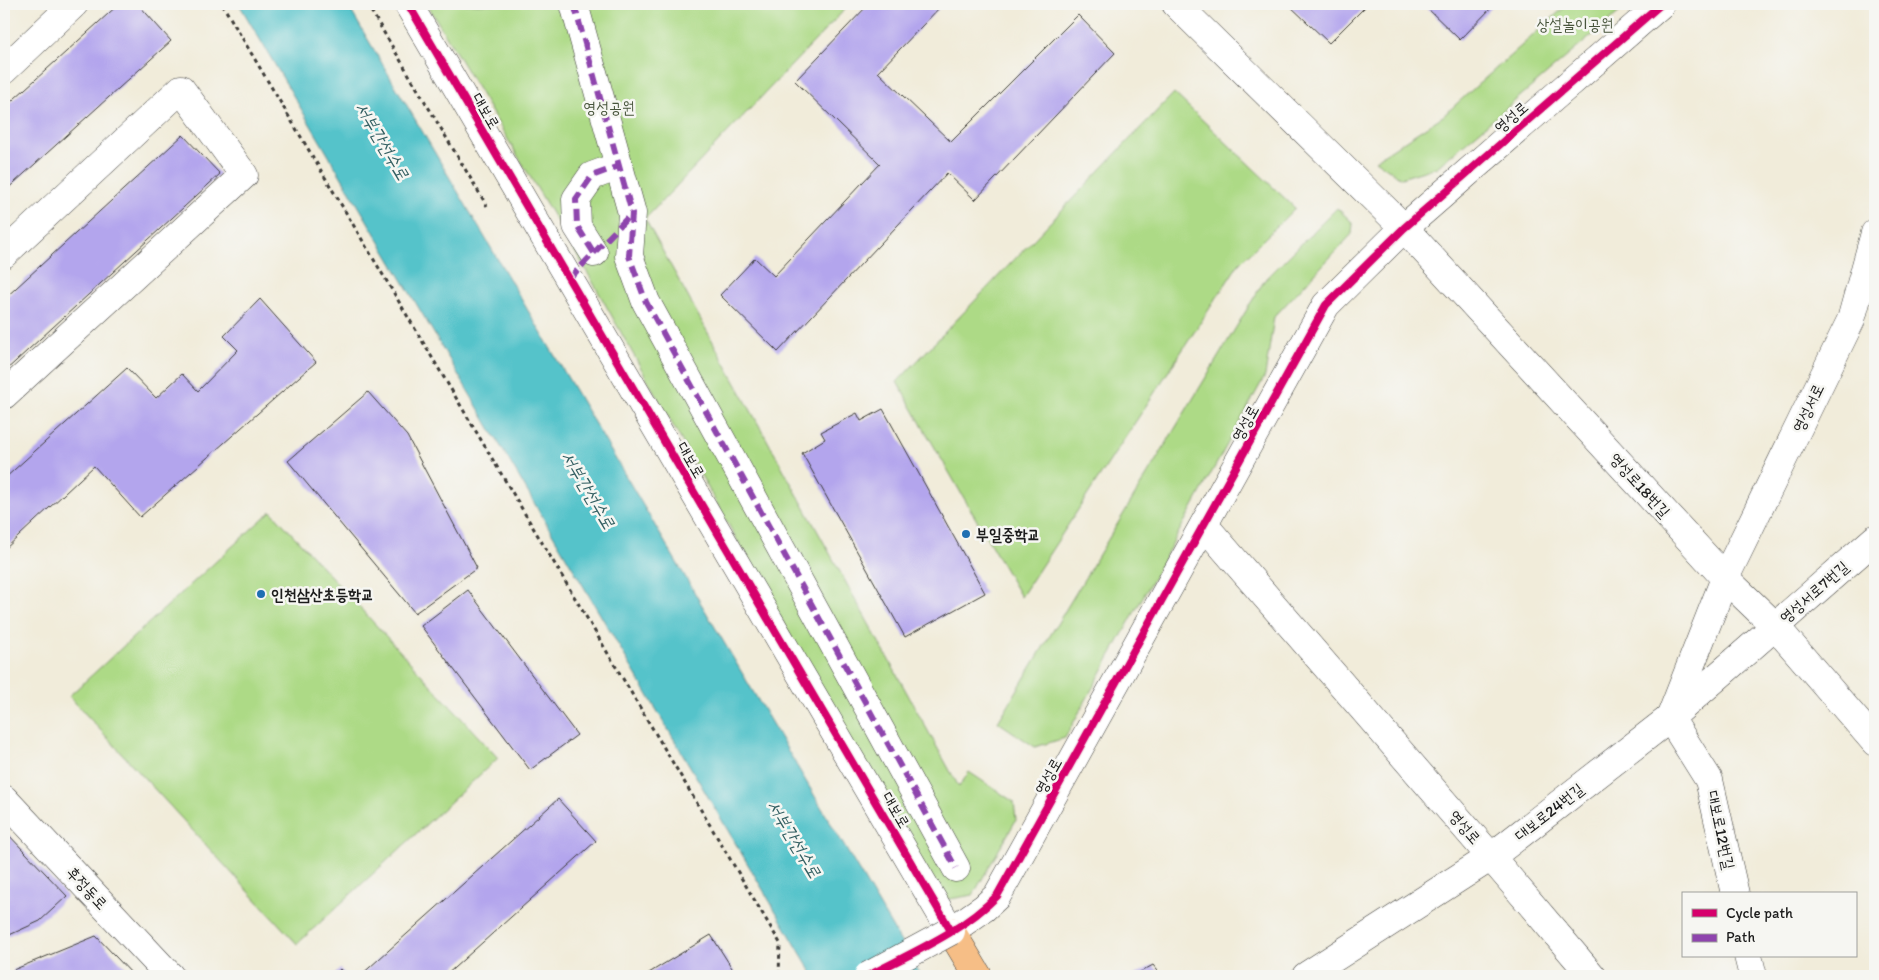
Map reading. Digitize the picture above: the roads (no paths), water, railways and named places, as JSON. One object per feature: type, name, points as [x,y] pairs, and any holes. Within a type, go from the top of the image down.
[{"type":"main road","name":"대보로","points":[[951,931],[978,976]]},
{"type":"street","points":[[4,70],[74,4]]},
{"type":"street","name":"대보로","points":[[408,4],[951,931]]},
{"type":"street","points":[[574,4],[632,213],[629,256],[646,302],[956,868]]},
{"type":"street","name":"영성로18번길","points":[[1176,4],[1404,228],[1725,578],[1775,626],[1875,742]]},
{"type":"street","name":"영성로","points":[[868,976],[951,931],[984,908],[996,896],[1326,305],[1404,228],[1661,4]]},
{"type":"street","points":[[4,254],[181,89],[244,175],[4,395]]},
{"type":"street","points":[[594,253],[577,226],[576,199],[592,176],[619,166]]},
{"type":"street","points":[[569,279],[632,213]]},
{"type":"street","name":"영성서로","points":[[1670,718],[1725,578],[1851,320],[1875,233]]},
{"type":"street","name":"영성로","points":[[1204,525],[1491,857]]},
{"type":"street","name":"영성서로7번길","points":[[1775,626],[1875,539]]},
{"type":"street","name":"대보로24번길","points":[[1306,976],[1491,857],[1670,718],[1775,626]]},
{"type":"street","name":"대보로12번길","points":[[1670,718],[1710,780],[1735,892]]},
{"type":"street","name":"후정동로","points":[[4,799],[170,976]]},
{"type":"street","points":[[1491,857],[1592,976]]},
{"type":"street","points":[[1748,958],[1753,976]]},
{"type":"water","name":"서부간선수로","points":[[239,4],[347,4],[921,976],[814,976]]},
{"type":"place","name":"부일중학교","points":[[966,534]]},
{"type":"place","name":"인천삼산초등학교","points":[[261,594]]},
{"type":"park label","name":"상설놀이공원","points":[[1575,24]]},
{"type":"park label","name":"영성공원","points":[[609,107]]}]
